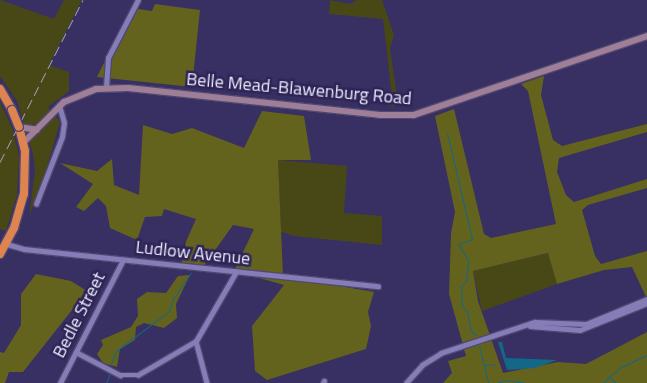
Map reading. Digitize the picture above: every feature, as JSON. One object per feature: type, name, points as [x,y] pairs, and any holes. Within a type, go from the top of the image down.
[{"type":"highway","points":[[0,89],[8,102],[26,144],[22,204],[7,244],[0,254]]},
{"type":"street","points":[[106,88],[108,58],[138,0]]},
{"type":"street","name":"Belle Mead-Blawenburg Road","points":[[26,144],[59,106],[78,94],[106,88],[380,115],[414,116],[647,36]]},
{"type":"street","points":[[36,204],[62,137],[63,117],[59,106]]},
{"type":"street","points":[[19,127],[30,131],[37,130]]},
{"type":"street","name":"Ludlow Avenue","points":[[7,244],[123,260],[378,286]]},
{"type":"street","name":"Bedle Street","points":[[60,383],[123,260]]},
{"type":"street","points":[[76,352],[120,375],[133,376],[196,341],[236,272]]},
{"type":"street","points":[[594,323],[647,299]]},
{"type":"street","points":[[406,383],[422,365],[441,353],[536,322],[565,327],[594,323],[647,303]]},
{"type":"street","points":[[196,341],[208,383]]},
{"type":"shaded area","points":[[0,0],[54,19],[64,0],[82,0],[49,65],[69,72],[69,91],[48,107],[60,122],[44,177],[29,216],[35,171],[33,154],[17,101],[0,76]]},
{"type":"shaded area","points":[[330,0],[350,4],[357,0],[382,0],[394,35],[390,48],[398,104],[395,106],[387,107],[393,105],[383,19],[329,14]]},
{"type":"shaded area","points":[[155,4],[200,10],[192,87],[97,77],[131,8],[152,11]]},
{"type":"shaded area","points":[[544,76],[541,95],[553,140],[562,146],[647,124],[647,132],[559,158],[557,172],[566,195],[574,202],[647,179],[647,188],[588,205],[582,210],[595,256],[601,264],[647,251],[647,299],[632,267],[604,270],[557,284],[548,253],[473,271],[478,301],[503,373],[558,362],[586,364],[647,332],[647,383],[443,383],[452,373],[448,361],[466,356],[449,294],[451,233],[455,212],[435,116],[454,109],[484,234],[491,238],[556,224],[528,91],[521,84]]},
{"type":"shaded area","points":[[0,102],[13,130],[19,156],[17,195],[6,231],[0,229]]},
{"type":"shaded area","points":[[262,111],[304,116],[311,160],[278,160],[283,276],[374,292],[368,312],[371,326],[366,349],[267,380],[255,371],[252,326],[284,285],[234,271],[254,229],[233,225],[203,267],[183,265],[180,255],[196,219],[164,209],[162,216],[145,217],[137,240],[110,228],[106,206],[98,198],[84,211],[76,207],[93,184],[60,163],[97,171],[112,159],[114,185],[139,195],[143,125],[172,134],[192,128],[244,148]]},
{"type":"shaded area","points":[[278,160],[347,166],[344,213],[382,216],[382,245],[294,236],[281,232]]},
{"type":"shaded area","points":[[548,253],[557,284],[482,311],[473,271]]},
{"type":"shaded area","points":[[36,274],[71,281],[87,291],[23,372],[9,372],[5,383],[0,383],[0,352],[4,353],[21,325],[21,294]]},
{"type":"shaded area","points":[[190,275],[176,304],[177,318],[164,328],[144,323],[136,327],[135,340],[120,349],[117,367],[103,363],[97,354],[103,345],[101,340],[131,327],[138,316],[137,299],[147,292],[166,293],[178,276]]},
{"type":"water","points":[[498,342],[502,342],[506,358],[557,360],[535,368],[507,370]]},
{"type":"waterway","points":[[447,133],[472,239],[458,244],[468,260],[466,281],[461,286],[462,306],[467,311],[471,331],[476,335]]},
{"type":"waterway","points":[[111,364],[116,351],[169,311],[173,299],[191,272]]},
{"type":"waterway","points":[[479,346],[488,383]]},
{"type":"waterway","points":[[603,383],[619,368],[647,355]]},
{"type":"waterway","points":[[485,365],[494,364]]},
{"type":"waterway","points":[[106,383],[109,375]]},
{"type":"waterway","points":[[609,377],[616,383]]},
{"type":"waterway","points":[[496,383],[507,380],[526,383]]},
{"type":"waterway","points":[[631,383],[637,383]]},
{"type":"railway","points":[[0,162],[83,0]]}]
